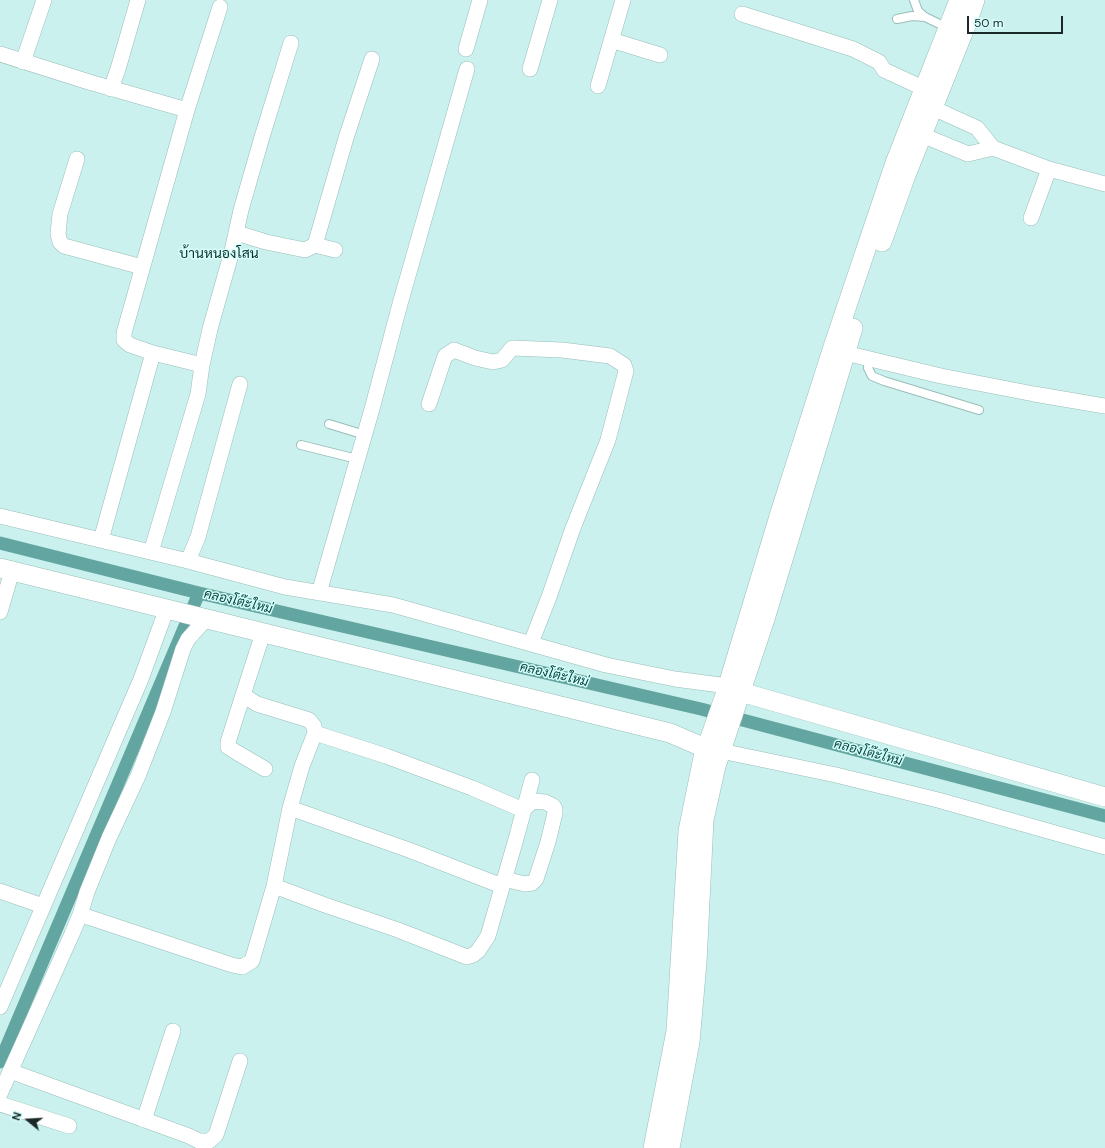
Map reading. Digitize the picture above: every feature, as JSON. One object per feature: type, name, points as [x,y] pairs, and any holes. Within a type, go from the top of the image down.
[{"type":"street","points":[[23,62],[44,0]]},
{"type":"street","points":[[111,89],[138,0]]},
{"type":"street","points":[[466,49],[480,0]]},
{"type":"street","points":[[530,69],[550,0]]},
{"type":"street","points":[[598,86],[623,0]]},
{"type":"street","points":[[734,691],[780,513],[836,340],[895,163],[949,29],[959,0]]},
{"type":"street","points":[[653,1148],[676,1031],[688,831],[734,691],[765,619],[857,314],[906,175],[975,0]]},
{"type":"street","points":[[202,365],[153,354],[130,346],[124,340],[124,333],[187,110],[220,7]]},
{"type":"street","points":[[742,14],[853,49],[879,62],[884,70],[925,89]]},
{"type":"street","points":[[611,40],[660,55]]},
{"type":"street","points":[[151,552],[198,394],[202,365],[210,329],[237,233],[241,210],[291,43]]},
{"type":"street","points":[[0,54],[111,89],[187,110]]},
{"type":"street","points":[[237,233],[266,242],[305,250],[315,244],[346,138],[372,59]]},
{"type":"street","points":[[319,593],[467,69]]},
{"type":"street","points":[[933,108],[977,128],[993,148],[1049,169],[1105,184]]},
{"type":"street","points":[[922,135],[968,154],[993,148]]},
{"type":"street","points":[[77,159],[60,214],[58,234],[60,242],[64,246],[142,267]]},
{"type":"street","points":[[1031,218],[1049,169]]},
{"type":"street","points":[[315,244],[335,250]]},
{"type":"street","points":[[429,404],[446,356],[454,350],[475,358],[493,362],[502,360],[512,348],[562,350],[610,356],[624,365],[626,371],[608,440],[573,528],[531,644]]},
{"type":"street","points":[[845,353],[941,376],[1105,406]]},
{"type":"street","points":[[101,540],[153,354]]},
{"type":"street","points":[[188,561],[198,537],[240,384]]},
{"type":"street","points":[[0,516],[188,561],[285,587],[393,605],[606,665],[734,691],[1105,797]]},
{"type":"street","points":[[0,612],[6,569],[938,800],[1105,847]]},
{"type":"street","points":[[0,1007],[170,609]]},
{"type":"street","points":[[0,1094],[80,915],[87,892],[109,838],[138,776],[160,719],[183,649],[201,618]]},
{"type":"street","points":[[263,632],[228,742],[228,747],[265,769]]},
{"type":"street","points":[[80,915],[232,965],[242,967],[252,961],[274,886],[290,808],[302,766],[315,733],[314,726],[309,720],[257,704],[243,695]]},
{"type":"street","points":[[315,733],[386,756],[472,788],[523,810]]},
{"type":"street","points":[[670,1148],[690,1042],[697,964],[704,820],[716,766],[715,745]]},
{"type":"street","points":[[274,886],[398,930],[467,957],[473,955],[478,951],[488,936],[532,780]]},
{"type":"street","points":[[290,808],[503,883],[525,884],[532,883],[536,879],[548,842],[555,809],[553,806],[545,802],[533,801],[523,810]]},
{"type":"street","points":[[0,891],[43,906]]},
{"type":"street","points":[[144,1120],[173,1031]]},
{"type":"street","points":[[10,1071],[189,1136],[199,1141],[209,1141],[216,1135],[240,1061]]},
{"type":"street","points":[[0,1104],[69,1126]]},
{"type":"lane","points":[[914,0],[918,11],[925,17],[949,29]]},
{"type":"lane","points":[[897,19],[912,16],[925,17]]},
{"type":"lane","points":[[869,359],[868,368],[872,376],[979,410]]},
{"type":"lane","points":[[329,424],[364,435]]},
{"type":"lane","points":[[301,445],[358,459]]},
{"type":"waterway","name":"คลองโต๊ะใหม่","points":[[0,543],[199,593],[701,709],[1105,816]]},
{"type":"waterway","points":[[0,1062],[199,593]]},
{"type":"district","name":"บ้านหนองโสน","points":[[219,254]]}]
